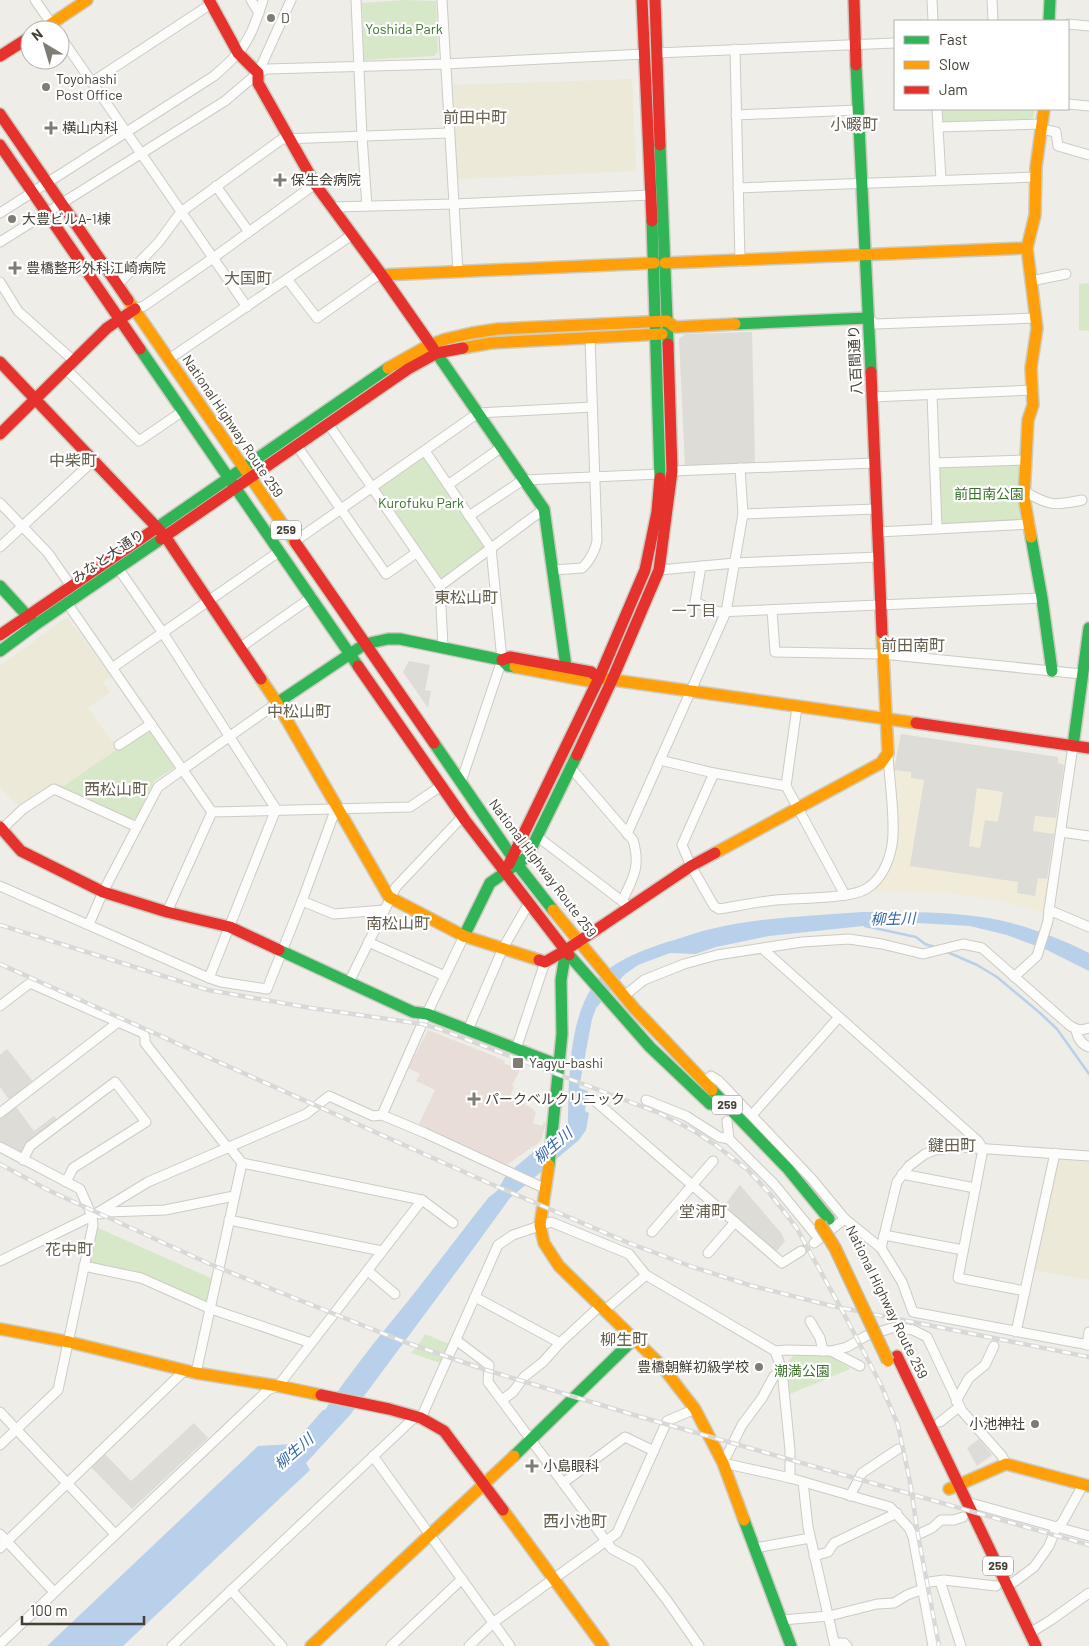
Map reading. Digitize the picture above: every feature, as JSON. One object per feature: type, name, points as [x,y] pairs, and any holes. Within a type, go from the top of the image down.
[{"type":"main road","points":[[61,20],[87,0]]},
{"type":"main road","points":[[515,860],[527,857],[538,837],[612,680],[659,570],[672,471],[670,379],[664,328],[660,263],[650,53],[642,0]]},
{"type":"main road","points":[[655,0],[650,53],[652,195],[660,263]]},
{"type":"main road","name":"八百間通り","points":[[854,0],[882,654],[888,753]]},
{"type":"main road","points":[[1049,20],[1050,0]]},
{"type":"main road","points":[[210,2],[238,53],[258,73],[258,83],[315,184],[434,348],[544,509],[566,667]]},
{"type":"main road","points":[[0,56],[20,43]]},
{"type":"main road","points":[[1044,110],[1035,178],[1035,215],[1027,248],[1036,318],[1036,343],[1031,368],[1033,405],[1028,420],[1024,491],[1052,671]]},
{"type":"main road","name":"National Highway Route 259","points":[[0,114],[515,860],[604,972],[652,1028],[801,1184],[824,1221],[835,1248],[893,1358],[954,1487],[963,1518],[1036,1646]]},
{"type":"main road","name":"National Highway Route 259","points":[[1,147],[441,786],[504,872],[566,950],[650,1047],[727,1121],[824,1221]]},
{"type":"main road","points":[[381,274],[1027,248]]},
{"type":"main road","points":[[0,434],[107,328],[135,309]]},
{"type":"main road","points":[[379,382],[408,369],[434,348],[474,332],[498,329],[664,328],[868,318]]},
{"type":"main road","points":[[434,348],[492,342],[590,338],[664,328]]},
{"type":"main road","points":[[464,936],[490,883],[515,860],[599,678],[645,570],[657,512],[660,474],[664,328]]},
{"type":"main road","points":[[0,362],[160,532],[209,600],[277,703],[389,897],[464,936],[545,962],[579,941],[626,904],[691,866],[881,763],[888,753]]},
{"type":"main road","name":"みなと大通り","points":[[0,652],[35,624],[118,568],[228,477],[322,414],[379,382]]},
{"type":"main road","name":"みなと大通り","points":[[0,635],[71,586],[235,488],[298,446],[329,425],[379,382]]},
{"type":"main road","points":[[322,414],[329,425]]},
{"type":"main road","points":[[290,435],[298,446]]},
{"type":"main road","points":[[0,586],[35,624]]},
{"type":"main road","points":[[1073,746],[1089,628]]},
{"type":"main road","points":[[277,703],[350,652],[378,640],[394,639],[502,660],[508,666],[589,682],[599,678],[1089,748]]},
{"type":"main road","points":[[502,660],[510,657],[566,667],[592,672],[599,678]]},
{"type":"main road","points":[[0,829],[21,851],[103,892],[167,912],[230,927],[414,1012],[427,1014],[558,1065]]},
{"type":"main road","points":[[566,950],[561,980],[562,1034],[549,1167],[540,1225],[544,1242],[553,1259],[572,1280],[635,1338],[661,1365],[695,1409],[723,1463],[791,1646]]},
{"type":"main road","points":[[0,1329],[69,1342],[190,1372],[332,1396],[418,1417],[444,1431],[449,1436],[603,1646]]},
{"type":"main road","points":[[312,1646],[531,1440],[635,1338]]},
{"type":"main road","points":[[954,1487],[1006,1464],[1086,1486]]},
{"type":"main road","name":"National Highway Route 259","points":[[954,1487],[967,1502],[1024,1646]]},
{"type":"street","points":[[35,0],[46,20]]},
{"type":"street","points":[[251,0],[259,13]]},
{"type":"street","points":[[0,213],[214,76],[238,53],[254,26],[263,0]]},
{"type":"street","points":[[258,73],[291,0]]},
{"type":"street","points":[[356,0],[366,206]]},
{"type":"street","points":[[442,0],[458,272]]},
{"type":"street","points":[[932,0],[933,20]]},
{"type":"street","points":[[992,0],[993,20]]},
{"type":"street","points":[[92,82],[210,2]]},
{"type":"street","points":[[1069,24],[1089,26]]},
{"type":"street","points":[[0,242],[224,101],[258,73],[267,69],[445,64],[894,43]]},
{"type":"street","points":[[735,49],[740,261]]},
{"type":"street","points":[[70,50],[247,308]]},
{"type":"street","points":[[1069,104],[1089,106]]},
{"type":"street","points":[[736,115],[858,110]]},
{"type":"street","points":[[937,110],[941,180]]},
{"type":"street","points":[[938,127],[1041,126],[1056,132],[1058,150],[1089,154]]},
{"type":"street","points":[[118,284],[158,243],[181,212],[282,139],[449,133]]},
{"type":"street","points":[[738,188],[1035,178]]},
{"type":"street","points":[[135,309],[144,306],[315,184]]},
{"type":"street","points":[[216,186],[249,232]]},
{"type":"street","points":[[331,207],[454,204],[652,195]]},
{"type":"street","points":[[169,360],[352,235]]},
{"type":"street","points":[[288,279],[317,318],[381,274]]},
{"type":"street","points":[[1031,281],[1066,274]]},
{"type":"street","points":[[0,282],[18,311],[70,365],[139,442],[183,411]]},
{"type":"street","points":[[868,318],[875,324],[1036,318]]},
{"type":"street","points":[[553,570],[582,568],[586,565],[596,545],[590,338]]},
{"type":"street","points":[[872,397],[1033,390]]},
{"type":"street","points":[[932,394],[937,529]]},
{"type":"street","points":[[294,542],[478,413],[592,408]]},
{"type":"street","points":[[329,425],[440,586],[443,647]]},
{"type":"street","points":[[298,446],[386,574],[416,553]]},
{"type":"street","points":[[448,485],[502,447]]},
{"type":"street","points":[[425,451],[491,548],[502,660],[460,782]]},
{"type":"street","points":[[934,463],[1025,460]]},
{"type":"street","points":[[0,547],[93,461]]},
{"type":"street","points":[[672,471],[874,464]]},
{"type":"street","points":[[627,834],[726,612],[742,514],[740,468]]},
{"type":"street","points":[[469,516],[523,480],[660,474]]},
{"type":"street","points":[[1024,491],[1048,504],[1063,504],[1082,500]]},
{"type":"street","points":[[0,503],[48,553],[71,586]]},
{"type":"street","points":[[440,586],[544,509]]},
{"type":"street","points":[[742,514],[876,510]]},
{"type":"street","points":[[878,532],[1030,524]]},
{"type":"street","points":[[112,668],[280,551]]},
{"type":"street","points":[[659,570],[735,563],[879,557]]},
{"type":"street","points":[[701,566],[695,602],[718,612],[1042,598]]},
{"type":"street","points":[[118,568],[163,633],[276,809]]},
{"type":"street","points":[[241,647],[312,597]]},
{"type":"street","points":[[67,603],[212,812]]},
{"type":"street","points":[[772,610],[775,652],[882,654],[1082,674]]},
{"type":"street","points":[[89,924],[103,892],[158,786],[277,703]]},
{"type":"street","points":[[797,707],[786,786],[846,895]]},
{"type":"street","points":[[119,745],[151,724]]},
{"type":"street","points":[[1014,977],[1037,956],[1047,923],[1073,746]]},
{"type":"street","points":[[714,773],[682,846],[714,906],[719,909],[774,900],[846,895],[867,889],[882,873],[888,858],[892,831],[888,753]]},
{"type":"street","points":[[660,760],[714,773],[786,786]]},
{"type":"street","points":[[538,837],[626,904],[637,865],[637,854],[632,840],[571,768]]},
{"type":"street","points":[[212,812],[410,807],[441,786]]},
{"type":"street","points":[[0,829],[23,809],[54,789],[137,827]]},
{"type":"street","points":[[0,886],[209,978],[221,982],[267,989],[336,808]]},
{"type":"street","points":[[209,978],[276,809]]},
{"type":"street","points":[[167,912],[212,812]]},
{"type":"street","points":[[349,982],[389,897],[396,887],[463,816]]},
{"type":"street","points":[[1061,832],[1089,836]]},
{"type":"street","points":[[302,901],[334,914],[384,910]]},
{"type":"street","points":[[468,1030],[503,948],[529,903]]},
{"type":"street","points":[[1049,910],[1089,927]]},
{"type":"street","points":[[382,1115],[464,936]]},
{"type":"street","points":[[623,994],[644,980],[684,964],[717,955],[802,942],[850,940],[882,944],[923,954],[963,944],[982,948],[1076,1029],[1089,1028]]},
{"type":"street","points":[[368,942],[445,976]]},
{"type":"street","points":[[763,949],[978,1141],[983,1149],[958,1278],[1025,1291]]},
{"type":"street","points":[[516,1049],[545,962]]},
{"type":"street","points":[[0,1006],[30,983],[143,1033],[145,1043],[227,1147],[232,1149],[242,1163],[422,1200],[453,1224]]},
{"type":"street","points":[[752,1115],[839,1017]]},
{"type":"street","points":[[0,1113],[117,1022]]},
{"type":"street","points":[[1076,1029],[1077,1036],[1085,1046],[1089,1047]]},
{"type":"street","points":[[704,1082],[711,1076],[719,1081],[812,1178],[845,1219],[881,1248],[902,1282],[914,1312],[1088,1345],[1089,1332]]},
{"type":"street","points":[[23,1160],[30,1146],[115,1082],[146,1122],[73,1168],[66,1182]]},
{"type":"street","points":[[0,1259],[92,1216],[148,1182],[306,1114],[329,1096],[373,1116],[382,1115],[425,1133],[546,1188]]},
{"type":"street","points":[[593,1100],[782,1263],[801,1251]]},
{"type":"street","points":[[646,1100],[686,1116],[718,1137],[729,1139],[774,1184],[816,1241],[845,1219]]},
{"type":"street","points":[[727,1121],[729,1139]]},
{"type":"street","points":[[0,1147],[80,1189],[92,1216],[93,1225],[58,1390],[0,1445]]},
{"type":"street","points":[[881,1248],[897,1182],[916,1160],[935,1150],[959,1148],[1089,1156]]},
{"type":"street","points":[[1016,1332],[1055,1153]]},
{"type":"street","points":[[652,1232],[713,1161]]},
{"type":"street","points":[[3,1545],[190,1372],[211,1309],[242,1163]]},
{"type":"street","points":[[902,1174],[975,1188]]},
{"type":"street","points":[[92,1216],[107,1212],[165,1210],[234,1196]]},
{"type":"street","points":[[0,1644],[268,1390],[278,1386],[422,1200]]},
{"type":"street","points":[[229,1220],[382,1251]]},
{"type":"street","points":[[172,1646],[373,1456],[418,1417],[456,1340],[498,1245],[513,1235],[551,1222],[629,1254],[646,1275],[775,1351],[827,1351],[847,1347],[866,1336],[896,1327],[913,1330],[927,1337],[958,1404],[1002,1456],[1006,1464]]},
{"type":"street","points":[[708,1253],[735,1222]]},
{"type":"street","points":[[884,1235],[963,1250]]},
{"type":"street","points":[[84,1266],[141,1278],[211,1309],[311,1343]]},
{"type":"street","points":[[368,1271],[395,1294]]},
{"type":"street","points":[[502,1400],[512,1392],[524,1377],[543,1362],[560,1343],[646,1275]]},
{"type":"street","points":[[475,1297],[560,1343]]},
{"type":"street","points":[[810,1321],[827,1351],[860,1366]]},
{"type":"street","points":[[456,1340],[490,1365],[488,1382],[606,1542],[615,1551],[638,1563],[699,1646]]},
{"type":"street","points":[[940,1422],[958,1404],[968,1378],[986,1364],[994,1346]]},
{"type":"street","points":[[775,1351],[782,1370],[790,1450],[790,1478]]},
{"type":"street","points":[[782,1370],[774,1376],[762,1398],[742,1425],[723,1463],[790,1478],[890,1507],[897,1513],[914,1537],[933,1646]]},
{"type":"street","points":[[469,1646],[494,1622],[617,1533],[668,1420],[695,1409]]},
{"type":"street","points":[[0,1412],[115,1534]]},
{"type":"street","points":[[563,1483],[625,1438],[654,1451]]},
{"type":"street","points":[[850,1496],[862,1473],[898,1449]]},
{"type":"street","points":[[373,1456],[510,1646]]},
{"type":"street","points":[[802,1482],[810,1538],[835,1645],[844,1644],[847,1646]]},
{"type":"street","points":[[782,1620],[828,1616],[877,1604],[894,1604],[923,1586],[940,1580],[1001,1585],[1014,1582],[1034,1567],[1049,1546],[1056,1528],[1062,1523],[1086,1486]]},
{"type":"street","points":[[967,1502],[1089,1536]]},
{"type":"street","points":[[814,1556],[828,1552],[834,1543],[897,1513]]},
{"type":"street","points":[[914,1537],[932,1528],[941,1520],[963,1518]]},
{"type":"street","points":[[0,1534],[3,1545],[54,1592]]},
{"type":"street","points":[[756,1548],[810,1538]]},
{"type":"street","points":[[391,1646],[462,1579]]},
{"type":"street","points":[[940,1580],[961,1646]]},
{"type":"street","points":[[231,1590],[282,1646]]},
{"type":"street","points":[[1030,1633],[1089,1593]]},
{"type":"shaded area","points":[[632,79],[636,171],[457,179],[453,85]]},
{"type":"shaded area","points":[[752,332],[755,464],[687,467],[685,466],[679,339],[685,334]]},
{"type":"shaded area","points":[[67,617],[112,677],[103,682],[110,692],[88,708],[111,741],[113,740],[119,748],[61,788],[51,785],[20,807],[0,787],[0,666]]},
{"type":"shaded area","points":[[409,661],[430,665],[425,690],[431,691],[428,708],[403,672]]},
{"type":"shaded area","points":[[899,734],[1064,758],[1066,761],[1044,913],[985,898],[949,893],[872,891],[887,876],[893,864],[898,842],[892,764],[895,761],[893,738]]},
{"type":"shaded area","points":[[901,734],[1058,757],[1058,763],[1064,765],[1056,818],[1035,816],[1033,831],[1054,834],[1047,879],[1038,878],[1035,896],[1017,893],[1018,882],[910,866],[924,780],[911,778],[911,772],[894,770]],"holes":[[[977,788],[1003,792],[998,822],[985,820],[980,848],[969,846]]]},
{"type":"shaded area","name":"パークベルクリニック","points":[[428,1030],[489,1054],[520,1070],[512,1085],[514,1087],[510,1096],[533,1109],[536,1113],[533,1123],[542,1126],[544,1122],[546,1123],[541,1141],[505,1166],[419,1124],[435,1090],[416,1081],[420,1074],[408,1068]]},
{"type":"shaded area","points":[[7,1049],[35,1084],[11,1102],[0,1087],[0,1055]]},
{"type":"shaded area","points":[[14,1104],[34,1131],[54,1116],[58,1121],[22,1155],[0,1143],[0,1115]]},
{"type":"shaded area","points":[[1057,1158],[1089,1160],[1089,1280],[1033,1270]]},
{"type":"shaded area","points":[[740,1185],[781,1233],[785,1241],[776,1252],[723,1207]]},
{"type":"shaded area","points":[[194,1423],[208,1438],[132,1509],[89,1465],[103,1452],[131,1481]]},
{"type":"shaded area","points":[[979,1439],[992,1455],[977,1466],[967,1448]]},
{"type":"green space","name":"Yoshida Park","points":[[404,0],[436,1],[438,52],[434,56],[364,60],[362,3]]},
{"type":"green space","points":[[940,110],[1035,110],[1032,119],[944,122],[940,119]]},
{"type":"green space","points":[[1089,283],[1089,331],[1079,330],[1079,284]]},
{"type":"green space","name":"Kurofuku Park","points":[[423,458],[426,458],[485,545],[484,549],[441,580],[438,579],[378,489]]},
{"type":"green space","name":"前田南公園","points":[[1018,465],[1020,467],[1023,519],[1020,522],[944,525],[940,521],[938,470],[942,467]]},
{"type":"green space","points":[[145,730],[151,731],[174,763],[174,768],[154,781],[136,818],[132,819],[61,788]]},
{"type":"green space","points":[[96,1227],[213,1279],[208,1301],[204,1303],[88,1263]]},
{"type":"green space","points":[[425,1334],[449,1344],[440,1363],[411,1353]]},
{"type":"green space","name":"潮満公園","points":[[795,1354],[833,1355],[850,1369],[790,1394],[785,1365]]},
{"type":"water","name":"柳生川","points":[[862,912],[948,914],[982,917],[1011,923],[1045,934],[1089,953],[1089,971],[1047,950],[1007,935],[970,926],[901,922],[769,936],[716,947],[695,954],[670,953],[638,965],[624,975],[596,1008],[592,1019],[579,1088],[588,1091],[585,1111],[589,1113],[586,1130],[579,1140],[510,1198],[350,1415],[306,1463],[310,1470],[123,1646],[47,1646],[258,1446],[293,1444],[325,1410],[373,1344],[489,1197],[497,1191],[506,1175],[568,1123],[570,1066],[576,1027],[589,991],[600,977],[614,965],[640,952],[705,930],[767,919]]},
{"type":"waterway","name":"柳生川","points":[[865,926],[916,937],[925,944],[935,947]]},
{"type":"waterway","points":[[945,951],[977,965],[997,977],[1040,1013],[1057,1029],[1089,1074]]},
{"type":"tunnel","points":[[801,1251],[814,1243]]},
{"type":"railway","points":[[0,925],[208,990],[311,1008],[422,1024],[439,1029],[659,1113],[694,1131],[717,1146],[748,1170],[796,1227],[881,1385],[898,1425],[939,1646]]},
{"type":"railway","points":[[0,964],[491,1184],[629,1243],[690,1266],[749,1285],[832,1306],[1089,1357]]},
{"type":"railway","points":[[0,1164],[50,1191],[212,1265],[402,1341],[483,1369],[634,1415],[1089,1545]]},
{"type":"traffic: fast","points":[[1049,20],[1050,0]]},
{"type":"traffic: fast","points":[[856,65],[871,372]]},
{"type":"traffic: fast","points":[[660,145],[668,344]]},
{"type":"traffic: fast","points":[[652,221],[660,478]]},
{"type":"traffic: fast","points":[[735,324],[868,318]]},
{"type":"traffic: fast","points":[[433,348],[544,509],[566,667]]},
{"type":"traffic: fast","points":[[140,349],[358,666]]},
{"type":"traffic: fast","points":[[155,529],[388,368]]},
{"type":"traffic: fast","points":[[1031,537],[1052,671]]},
{"type":"traffic: fast","points":[[0,651],[161,539]]},
{"type":"traffic: fast","points":[[0,586],[32,621]]},
{"type":"traffic: fast","points":[[1073,746],[1089,628]]},
{"type":"traffic: fast","points":[[277,703],[365,644],[388,639],[400,639],[502,660],[508,666],[515,667]]},
{"type":"traffic: fast","points":[[434,743],[517,864],[553,910]]},
{"type":"traffic: fast","points":[[464,936],[490,883],[527,857],[577,755]]},
{"type":"traffic: fast","points":[[279,950],[413,1012],[427,1014],[558,1065]]},
{"type":"traffic: fast","points":[[549,1165],[562,1034],[561,980],[566,950]]},
{"type":"traffic: fast","points":[[569,955],[650,1047],[710,1104]]},
{"type":"traffic: fast","points":[[712,1090],[788,1169],[829,1219]]},
{"type":"traffic: fast","points":[[514,1456],[635,1338]]},
{"type":"traffic: fast","points":[[744,1520],[791,1646]]},
{"type":"traffic: slow","points":[[57,20],[87,0]]},
{"type":"traffic: slow","points":[[1031,537],[1024,497],[1028,420],[1033,405],[1031,368],[1037,328],[1027,248],[1035,215],[1036,167],[1044,110]]},
{"type":"traffic: slow","points":[[665,263],[1027,248]]},
{"type":"traffic: slow","points":[[382,275],[654,263]]},
{"type":"traffic: slow","points":[[128,300],[295,542]]},
{"type":"traffic: slow","points":[[388,368],[429,345],[446,339],[498,329],[667,321],[675,327],[735,324]]},
{"type":"traffic: slow","points":[[463,348],[491,343],[662,334]]},
{"type":"traffic: slow","points":[[715,853],[881,763],[888,753],[882,633]]},
{"type":"traffic: slow","points":[[515,667],[589,681],[599,678],[916,723]]},
{"type":"traffic: slow","points":[[261,679],[277,703],[389,897],[464,936],[539,960]]},
{"type":"traffic: slow","points":[[553,910],[634,1008],[712,1090]]},
{"type":"traffic: slow","points":[[549,1165],[540,1225],[544,1243],[559,1266],[661,1365],[695,1409],[723,1463],[744,1520]]},
{"type":"traffic: slow","points":[[820,1224],[835,1248],[888,1361]]},
{"type":"traffic: slow","points":[[0,1329],[69,1342],[196,1373],[321,1395]]},
{"type":"traffic: slow","points":[[311,1646],[514,1456]]},
{"type":"traffic: slow","points":[[949,1489],[1006,1464],[1089,1486]]},
{"type":"traffic: slow","points":[[503,1510],[603,1646]]},
{"type":"traffic: jam","points":[[209,0],[238,53],[258,73],[258,83],[315,184],[433,348]]},
{"type":"traffic: jam","points":[[642,0],[652,221]]},
{"type":"traffic: jam","points":[[655,0],[660,145]]},
{"type":"traffic: jam","points":[[854,0],[856,65]]},
{"type":"traffic: jam","points":[[0,56],[20,43]]},
{"type":"traffic: jam","points":[[0,114],[128,300]]},
{"type":"traffic: jam","points":[[0,145],[140,349]]},
{"type":"traffic: jam","points":[[0,434],[107,328],[135,309]]},
{"type":"traffic: jam","points":[[577,755],[612,680],[659,570],[672,471],[668,344]]},
{"type":"traffic: jam","points":[[161,539],[408,369],[437,353],[463,348]]},
{"type":"traffic: jam","points":[[0,362],[165,536],[261,679]]},
{"type":"traffic: jam","points":[[871,372],[882,633]]},
{"type":"traffic: jam","points":[[509,864],[599,678],[645,570],[657,512],[660,478]]},
{"type":"traffic: jam","points":[[0,635],[155,529]]},
{"type":"traffic: jam","points":[[295,542],[434,743]]},
{"type":"traffic: jam","points":[[502,660],[510,657],[591,672],[599,678]]},
{"type":"traffic: jam","points":[[358,666],[465,820],[569,955]]},
{"type":"traffic: jam","points":[[916,723],[1089,748]]},
{"type":"traffic: jam","points":[[0,827],[21,851],[103,892],[167,912],[230,927],[279,950]]},
{"type":"traffic: jam","points":[[539,960],[545,962],[566,950],[691,866],[715,853]]},
{"type":"traffic: jam","points":[[897,1356],[1036,1646]]},
{"type":"traffic: jam","points":[[321,1395],[389,1409],[421,1418],[444,1431],[503,1510]]},
{"type":"place","name":"D","points":[[271,18]]},
{"type":"place","name":"Toyohashi Post Office","points":[[46,87]]},
{"type":"place","name":"横山内科","points":[[51,128]]},
{"type":"place","name":"保生会病院","points":[[280,180]]},
{"type":"place","name":"大豊ビルA-1棟","points":[[12,219]]},
{"type":"place","name":"豊橋整形外科江崎病院","points":[[15,268]]},
{"type":"place","name":"Yagyu-bashi","points":[[518,1063]]},
{"type":"place","name":"パークベルクリニック","points":[[474,1099]]},
{"type":"place","name":"豊橋朝鮮初級学校","points":[[759,1367]]},
{"type":"place","name":"小池神社","points":[[1035,1424]]},
{"type":"place","name":"小島眼科","points":[[532,1466]]},
{"type":"district","name":"前田中町","points":[[475,117]]},
{"type":"district","name":"小畷町","points":[[854,124]]},
{"type":"district","name":"大国町","points":[[248,278]]},
{"type":"district","name":"中柴町","points":[[73,460]]},
{"type":"district","name":"東松山町","points":[[466,597]]},
{"type":"district","name":"一丁目","points":[[694,611]]},
{"type":"district","name":"前田南町","points":[[913,645]]},
{"type":"district","name":"中松山町","points":[[299,711]]},
{"type":"district","name":"西松山町","points":[[116,789]]},
{"type":"district","name":"南松山町","points":[[398,923]]},
{"type":"district","name":"鍵田町","points":[[952,1145]]},
{"type":"district","name":"堂浦町","points":[[703,1211]]},
{"type":"district","name":"花中町","points":[[69,1249]]},
{"type":"district","name":"柳生町","points":[[624,1339]]},
{"type":"district","name":"西小池町","points":[[575,1521]]}]
